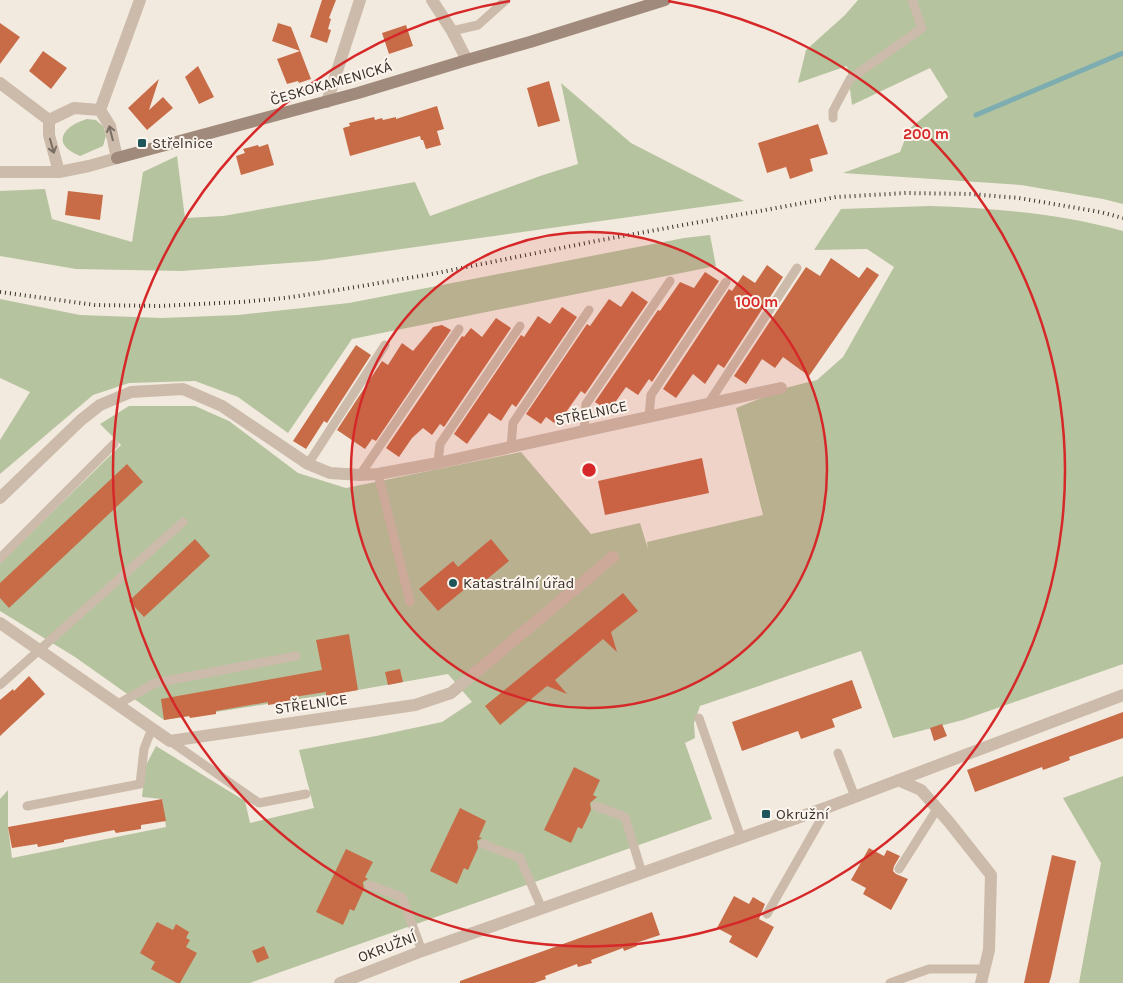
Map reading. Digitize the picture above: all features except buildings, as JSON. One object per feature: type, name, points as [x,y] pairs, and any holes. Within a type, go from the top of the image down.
[{"type":"street","points":[[100,110],[140,0]]},
{"type":"street","points":[[327,102],[360,0]]},
{"type":"street","points":[[432,0],[468,60]]},
{"type":"street","name":"ČESKOKAMENICKÁ","points":[[0,172],[59,172],[117,158],[327,102],[665,0]]},
{"type":"street","points":[[0,83],[49,120]]},
{"type":"street","points":[[49,120],[74,108],[100,110]]},
{"type":"street","points":[[100,110],[110,126],[117,158]]},
{"type":"street","points":[[49,120],[49,135],[59,172]]},
{"type":"street","name":"STŘELNICE","points":[[0,498],[100,405],[131,392],[183,389],[222,406],[308,464],[330,473],[360,475],[378,474],[438,463],[781,388]]},
{"type":"street","name":"STŘELNICE","points":[[170,741],[415,705],[451,693],[613,557]]},
{"type":"street","points":[[0,623],[170,741]]},
{"type":"street","name":"OKRUŽNÍ","points":[[340,983],[422,951],[828,807],[1123,695]]},
{"type":"street","points":[[898,780],[921,790],[991,875],[989,950],[981,983]]},
{"type":"lane","points":[[452,31],[478,26],[506,0]]},
{"type":"lane","points":[[833,118],[833,111],[850,79],[922,28],[912,0]]},
{"type":"lane","points":[[708,404],[797,268]]},
{"type":"lane","points":[[584,431],[586,404],[670,281]]},
{"type":"lane","points":[[649,416],[651,395],[726,282]]},
{"type":"lane","points":[[511,447],[513,423],[588,310]]},
{"type":"lane","points":[[438,463],[440,444],[520,326]]},
{"type":"lane","points":[[360,475],[460,329]]},
{"type":"lane","points":[[308,464],[385,345]]},
{"type":"lane","points":[[0,558],[114,444]]},
{"type":"lane","points":[[378,474],[410,602]]},
{"type":"lane","points":[[0,685],[183,522]]},
{"type":"lane","points":[[118,704],[155,683],[296,656]]},
{"type":"lane","points":[[699,718],[741,838]]},
{"type":"lane","points":[[27,806],[140,784],[144,749],[152,728]]},
{"type":"lane","points":[[170,741],[259,803],[306,794]]},
{"type":"lane","points":[[838,753],[854,797]]},
{"type":"lane","points":[[596,806],[625,817],[642,873]]},
{"type":"lane","points":[[767,914],[828,807]]},
{"type":"lane","points":[[900,869],[937,809]]},
{"type":"lane","points":[[483,844],[520,858],[542,909]]},
{"type":"lane","points":[[369,885],[402,897],[422,951]]},
{"type":"lane","points":[[890,983],[929,969],[984,969]]},
{"type":"green space","points":[[858,0],[1123,0],[1123,204],[1021,185],[843,173],[900,152],[909,129],[948,97],[930,68],[852,105],[847,66],[798,83],[806,50],[845,15]]},
{"type":"green space","points":[[561,83],[631,143],[744,201],[316,261],[181,271],[76,269],[0,256],[0,191],[45,189],[52,219],[132,242],[143,172],[177,156],[185,218],[223,216],[415,182],[430,216],[578,164]]},
{"type":"green space","points":[[87,119],[96,120],[104,127],[106,136],[103,146],[80,156],[65,146],[63,136],[72,126]]},
{"type":"green space","points":[[930,206],[979,208],[1051,216],[1123,231],[1123,664],[963,720],[893,738],[861,651],[700,706],[694,723],[695,738],[685,743],[712,819],[250,983],[0,983],[0,799],[8,790],[8,827],[12,858],[166,827],[162,799],[142,797],[145,767],[156,746],[245,801],[250,823],[314,808],[299,750],[442,722],[472,702],[448,674],[164,720],[75,657],[0,611],[0,563],[121,445],[100,424],[129,406],[195,406],[229,421],[298,473],[346,488],[521,452],[591,534],[640,523],[648,549],[647,542],[763,515],[736,408],[789,387],[817,380],[843,357],[894,267],[867,249],[814,250],[841,209]]},
{"type":"green space","points":[[710,235],[716,266],[352,339],[288,433],[238,397],[195,381],[129,383],[93,395],[0,474],[0,440],[30,392],[0,378],[0,299],[80,315],[162,318],[238,315],[349,303],[684,238]]},
{"type":"green space","points":[[1123,776],[1123,983],[1079,983],[1101,863],[1063,798]]},
{"type":"waterway","points":[[976,115],[1123,53]]},
{"type":"railway","points":[[0,292],[95,305],[160,306],[285,298],[432,274],[596,241],[836,197],[906,193],[970,194],[1019,198],[1100,212],[1123,218]]},
{"type":"place","name":"Střelnice","points":[[142,143]]},
{"type":"place","name":"Katastrální úřad","points":[[453,583]]},
{"type":"place","name":"Okružní","points":[[766,814]]}]
